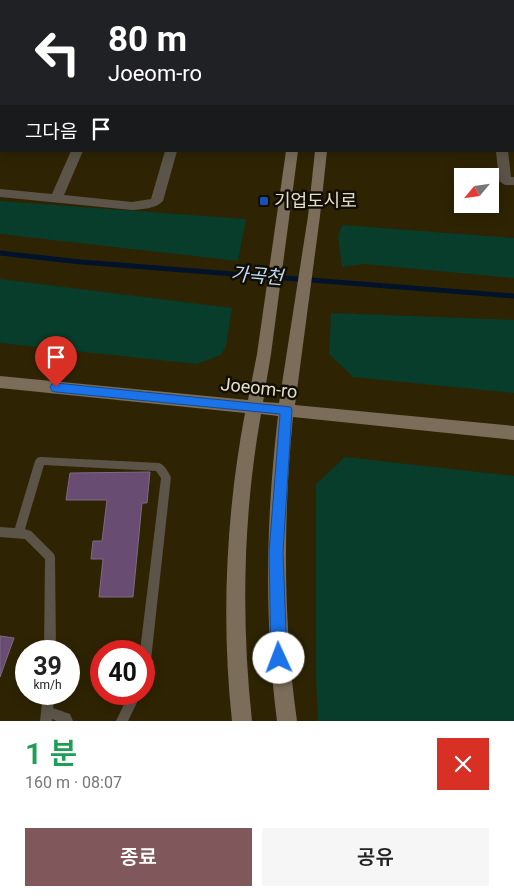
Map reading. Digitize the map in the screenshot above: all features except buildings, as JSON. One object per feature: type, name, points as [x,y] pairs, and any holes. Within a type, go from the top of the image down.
[{"type":"street","points":[[56,199],[77,152]]},
{"type":"street","points":[[0,193],[146,205],[157,201],[170,152]]},
{"type":"street","points":[[242,721],[238,684],[236,556],[247,446],[264,354],[292,152]]},
{"type":"street","points":[[286,721],[280,676],[276,552],[286,410],[317,198],[321,152]]},
{"type":"street","points":[[502,152],[505,180],[514,181]]},
{"type":"street","name":"Joeom-ro","points":[[0,382],[514,433]]},
{"type":"lane","points":[[19,533],[40,461],[159,467],[166,477],[147,640]]},
{"type":"lane","points":[[0,532],[28,534],[50,557],[50,640]]},
{"type":"lane","points":[[122,721],[130,705]]},
{"type":"lane","points":[[47,717],[66,718],[67,721]]},
{"type":"green space","points":[[0,201],[246,219],[238,261],[0,234]]},
{"type":"green space","points":[[342,225],[514,238],[514,278],[364,264],[342,267],[338,237]]},
{"type":"green space","points":[[0,279],[232,308],[226,345],[221,355],[197,364],[0,343]]},
{"type":"green space","points":[[331,313],[514,320],[514,393],[353,377],[329,354]]},
{"type":"green space","points":[[345,457],[514,476],[514,721],[318,721],[316,679],[316,484]]},
{"type":"waterway","name":"가곡천","points":[[0,253],[81,262],[514,296]]},
{"type":"place","name":"기업도시로","points":[[264,201]]},
{"type":"route","points":[[56,387],[286,410],[276,552],[279,658]]}]
